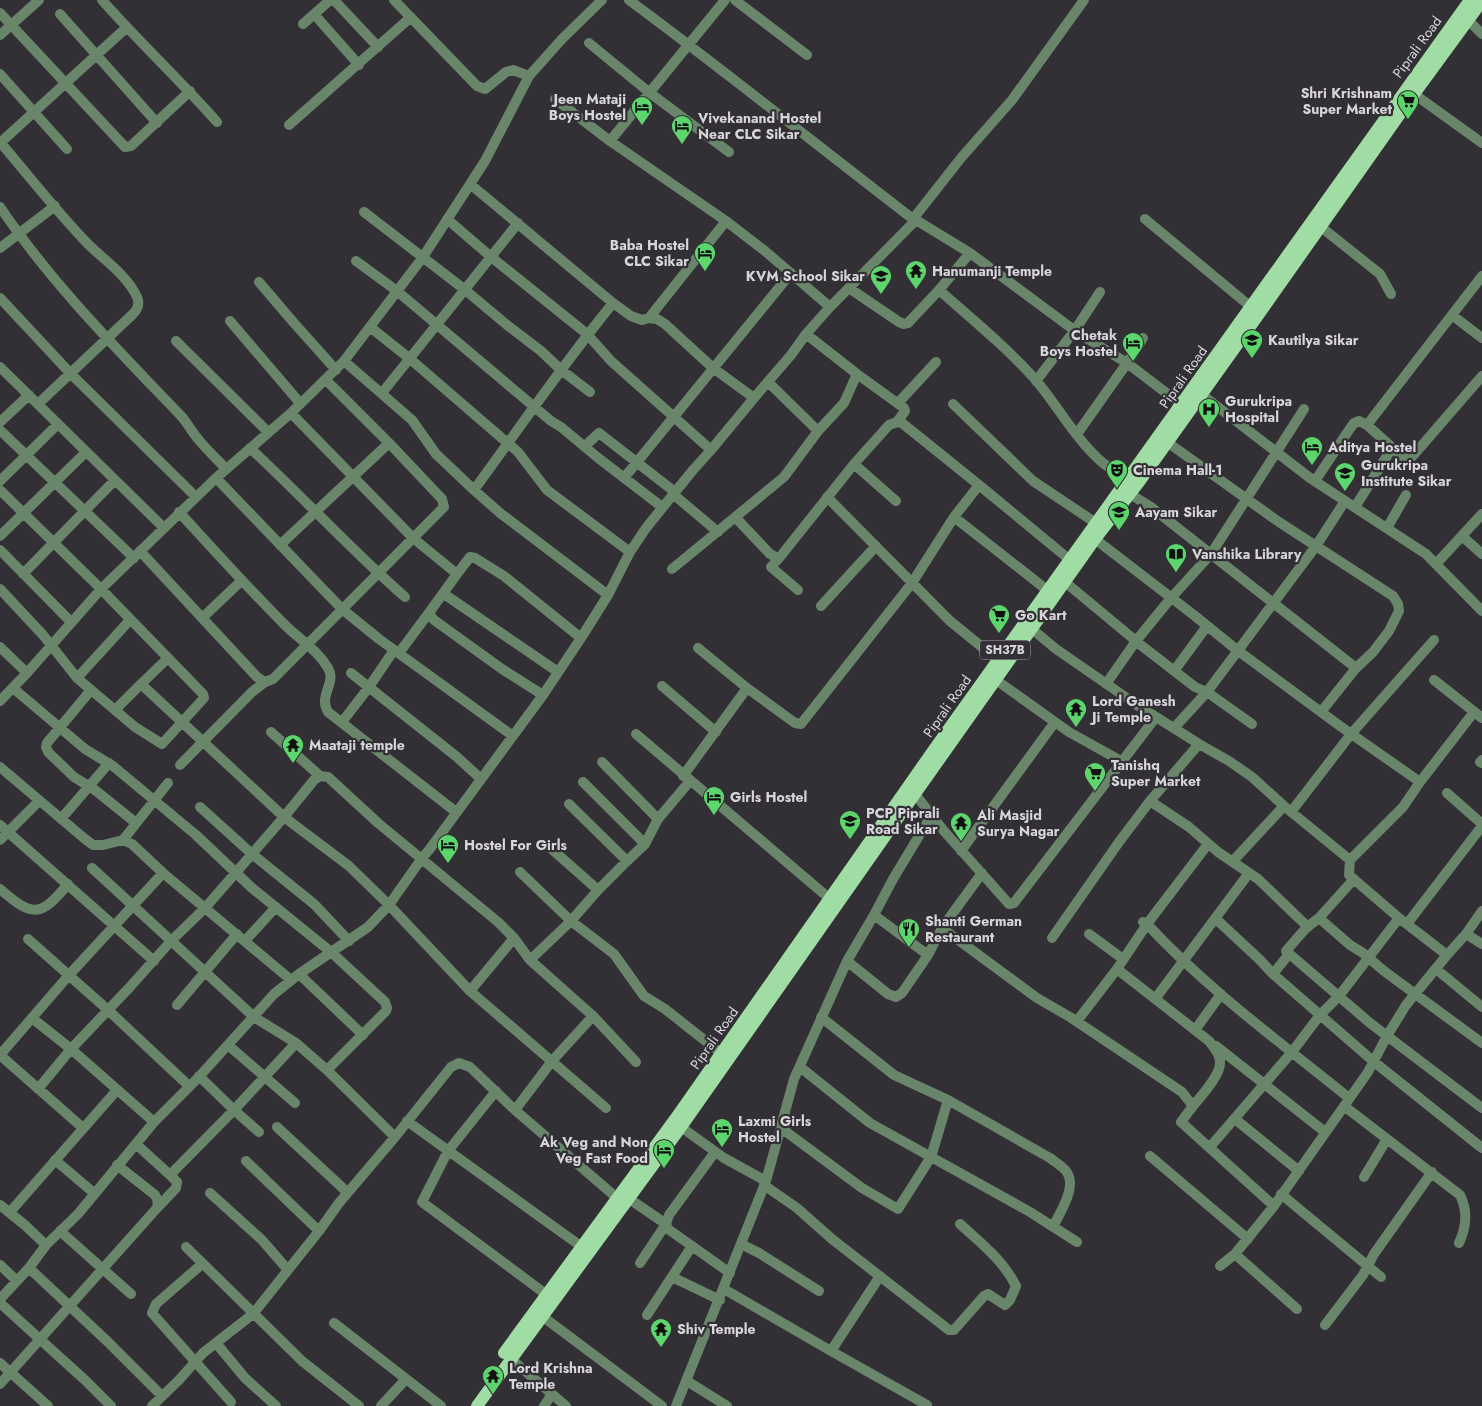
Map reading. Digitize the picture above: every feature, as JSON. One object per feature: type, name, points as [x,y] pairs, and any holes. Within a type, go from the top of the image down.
[{"type":"main road","name":"Piprali Road","points":[[466,1406],[582,1247],[622,1198],[1047,590],[1185,408],[1251,307],[1470,0]]},
{"type":"main road","points":[[477,1406],[542,1316],[622,1198],[681,1128],[1095,539],[1130,494],[1166,442],[1185,408],[1201,394],[1482,1]]},
{"type":"street","points":[[0,35],[39,0]]},
{"type":"street","points":[[102,0],[126,28],[217,122]]},
{"type":"street","points":[[303,24],[330,0]]},
{"type":"street","points":[[334,0],[378,47]]},
{"type":"street","points":[[394,0],[482,89],[510,70],[529,76]]},
{"type":"street","points":[[0,701],[101,589],[179,512],[291,413],[344,361],[423,257],[485,161],[529,76],[562,39],[602,0]]},
{"type":"street","points":[[629,0],[690,45],[709,62],[745,87],[914,220],[970,253],[1075,330],[1127,363],[1185,408]]},
{"type":"street","points":[[610,141],[725,0]]},
{"type":"street","points":[[735,0],[807,55]]},
{"type":"street","points":[[111,1406],[0,1301],[30,1268],[46,1245],[78,1214],[154,1122],[274,994],[295,977],[368,927],[389,905],[543,696],[608,595],[630,552],[662,507],[768,382],[806,334],[914,220],[961,158],[1012,100],[1084,0]]},
{"type":"street","points":[[0,13],[125,147],[131,146],[190,92]]},
{"type":"street","points":[[60,14],[157,123]]},
{"type":"street","points":[[314,14],[359,65]]},
{"type":"street","points":[[289,125],[411,17]]},
{"type":"street","points":[[1468,20],[1482,34]]},
{"type":"street","points":[[38,404],[108,339],[138,308],[139,302],[125,279],[87,243],[0,142],[126,28]]},
{"type":"street","points":[[589,43],[650,93],[729,152]]},
{"type":"street","points":[[0,74],[67,149]]},
{"type":"street","points":[[1414,94],[1482,143]]},
{"type":"street","points":[[555,100],[610,141],[726,221],[830,307]]},
{"type":"street","points":[[470,184],[613,303],[632,316],[642,320],[649,318],[657,319],[714,368],[754,398]]},
{"type":"street","points":[[0,248],[55,206]]},
{"type":"street","points":[[0,207],[45,268],[125,359],[183,418],[197,438],[226,469]]},
{"type":"street","points":[[364,212],[464,289],[590,392]]},
{"type":"street","points":[[1146,219],[1251,307]]},
{"type":"street","points":[[447,220],[587,334],[611,361],[711,450]]},
{"type":"street","points":[[649,318],[726,221]]},
{"type":"street","points":[[382,393],[518,223]]},
{"type":"street","points":[[1321,227],[1380,274],[1390,294]]},
{"type":"street","points":[[849,288],[904,324],[912,319],[939,290],[970,253]]},
{"type":"street","points":[[356,261],[397,291],[551,421],[662,507]]},
{"type":"street","points":[[624,478],[791,273]]},
{"type":"street","points":[[1368,425],[1481,278]]},
{"type":"street","points":[[259,282],[336,370]]},
{"type":"street","points":[[939,290],[1000,344],[1036,381],[1077,434],[1102,462],[1128,481]]},
{"type":"street","points":[[1036,381],[1075,330],[1100,292]]},
{"type":"street","points":[[0,298],[71,374],[196,497]]},
{"type":"street","points":[[474,490],[560,369],[613,303]]},
{"type":"street","points":[[1452,315],[1482,338]]},
{"type":"street","points":[[230,321],[300,403]]},
{"type":"street","points":[[370,327],[518,452],[547,490],[630,552]]},
{"type":"street","points":[[806,334],[905,409],[897,422]]},
{"type":"street","points":[[1077,434],[1144,338]]},
{"type":"street","points":[[176,341],[268,432]]},
{"type":"street","points":[[344,361],[412,420],[436,454],[474,490],[500,513],[608,595]]},
{"type":"street","points":[[898,404],[936,362]]},
{"type":"street","points":[[0,367],[164,528]]},
{"type":"street","points":[[672,569],[784,477],[818,431],[844,403],[857,374]]},
{"type":"street","points":[[1315,481],[1354,423],[1359,421],[1368,425],[1406,459],[1412,458],[1482,376]]},
{"type":"street","points":[[180,765],[252,692],[265,682],[273,679],[309,644],[444,507],[444,504],[389,443],[326,380]]},
{"type":"street","points":[[768,382],[818,431]]},
{"type":"street","points":[[1201,394],[1275,453],[1426,554],[1480,604]]},
{"type":"street","points":[[0,422],[28,395]]},
{"type":"street","points":[[953,404],[1033,481],[1096,524]]},
{"type":"street","points":[[1106,684],[1136,641],[1171,598],[1211,554],[1304,409]]},
{"type":"street","points":[[291,413],[413,538],[457,574]]},
{"type":"street","points":[[798,590],[771,567],[854,464],[889,425],[897,422],[902,423],[980,485],[1070,560]]},
{"type":"street","points":[[0,481],[58,424]]},
{"type":"street","points":[[0,430],[85,511],[137,555],[202,618],[256,677],[265,682]]},
{"type":"street","points":[[585,446],[599,432],[674,493],[718,532]]},
{"type":"street","points":[[1166,442],[1246,499],[1393,596],[1398,604],[1399,611],[1389,631],[1321,712]]},
{"type":"street","points":[[280,545],[389,443]]},
{"type":"street","points":[[250,448],[378,574],[405,597]]},
{"type":"street","points":[[1355,507],[1392,448]]},
{"type":"street","points":[[0,536],[86,452]]},
{"type":"street","points":[[854,464],[896,501]]},
{"type":"street","points":[[216,478],[342,609],[396,652],[513,736]]},
{"type":"street","points":[[23,574],[115,480]]},
{"type":"street","points":[[698,648],[747,688],[795,723],[804,722],[912,582],[954,517],[980,485]]},
{"type":"street","points":[[0,490],[101,589],[203,694],[204,698],[162,744],[147,735],[77,678],[51,644],[0,589]]},
{"type":"street","points":[[1130,494],[1151,507],[1356,668]]},
{"type":"street","points":[[1387,528],[1406,495]]},
{"type":"street","points":[[827,497],[950,621],[998,660]]},
{"type":"street","points":[[1174,728],[1207,692],[1316,546],[1344,500]]},
{"type":"street","points":[[179,512],[290,631],[309,644],[329,670],[331,676],[324,700],[328,712],[456,812]]},
{"type":"street","points":[[1436,564],[1482,514]]},
{"type":"street","points":[[954,517],[1047,590]]},
{"type":"street","points":[[736,518],[770,554],[776,558],[780,557]]},
{"type":"street","points":[[1462,536],[1482,554]]},
{"type":"street","points":[[1095,539],[1237,650],[1420,782]]},
{"type":"street","points":[[821,606],[876,546]]},
{"type":"street","points":[[0,550],[71,622]]},
{"type":"street","points":[[342,722],[396,652],[432,610],[466,560],[470,557],[475,558],[511,582],[581,638]]},
{"type":"street","points":[[202,618],[242,580]]},
{"type":"street","points":[[1065,582],[1195,687],[1207,692],[1252,724]]},
{"type":"street","points":[[444,594],[558,672]]},
{"type":"street","points":[[432,610],[430,615],[449,632],[543,696]]},
{"type":"street","points":[[77,678],[130,620]]},
{"type":"street","points":[[1174,671],[1207,626]]},
{"type":"street","points":[[1032,629],[1056,649],[1106,684],[1252,777],[1350,860]]},
{"type":"street","points":[[1233,861],[1288,809],[1434,640]]},
{"type":"street","points":[[0,647],[27,673]]},
{"type":"street","points":[[115,710],[168,658]]},
{"type":"street","points":[[351,673],[457,757],[481,779]]},
{"type":"street","points":[[996,680],[1056,722],[1123,762]]},
{"type":"street","points":[[1434,680],[1478,715],[1420,782],[1403,807],[1350,860],[1349,875],[1403,921],[1448,955]]},
{"type":"street","points":[[141,684],[284,817],[349,866],[389,905],[470,991],[606,1108]]},
{"type":"street","points":[[662,686],[716,732]]},
{"type":"street","points":[[13,688],[94,756],[109,763],[196,835],[235,873],[331,952],[384,1002],[387,1008],[363,1035],[327,1070]]},
{"type":"street","points":[[530,960],[571,921],[598,890],[644,844],[658,819],[687,779],[716,732],[747,688]]},
{"type":"street","points":[[92,690],[47,743],[46,747],[48,752],[74,776],[136,823]]},
{"type":"street","points":[[915,794],[961,851],[1009,904],[1014,903],[1156,717]]},
{"type":"street","points":[[961,851],[1056,722]]},
{"type":"street","points":[[271,732],[320,776]]},
{"type":"street","points":[[636,734],[830,899]]},
{"type":"street","points":[[1052,938],[1118,842],[1199,744]]},
{"type":"street","points":[[602,762],[658,819]]},
{"type":"street","points":[[61,819],[109,763]]},
{"type":"street","points":[[0,767],[94,845],[103,845],[123,840],[132,844],[162,873],[241,937],[295,977],[363,1035]]},
{"type":"street","points":[[38,1089],[71,1049],[171,941],[205,908],[314,780],[320,776],[328,776],[378,822],[498,922],[514,938],[530,960],[593,1016],[636,1062]]},
{"type":"street","points":[[582,782],[644,844]]},
{"type":"street","points":[[123,840],[168,783]]},
{"type":"street","points":[[1210,1147],[1292,1052],[1320,1015],[1339,996],[1368,958],[1403,921],[1482,825],[1447,793]]},
{"type":"street","points":[[0,840],[4,829],[39,801]]},
{"type":"street","points":[[1150,801],[1189,827],[1208,844],[1258,879],[1308,927]]},
{"type":"street","points":[[569,804],[627,861]]},
{"type":"street","points":[[200,807],[252,854],[314,904],[349,940]]},
{"type":"street","points":[[676,1406],[720,1300],[765,1183],[794,1079],[847,961],[893,879],[932,816]]},
{"type":"street","points":[[4,829],[154,961]]},
{"type":"street","points":[[546,844],[598,890]]},
{"type":"street","points":[[1077,1021],[1117,969],[1144,923],[1208,844]]},
{"type":"street","points":[[92,868],[254,1017],[296,1042],[395,1137]]},
{"type":"street","points":[[520,872],[571,921],[614,954],[644,996],[665,1009],[722,1054]]},
{"type":"street","points":[[83,1128],[0,1055],[69,975],[162,873]]},
{"type":"street","points":[[847,961],[888,994],[896,997],[902,993],[928,955],[942,928],[982,873]]},
{"type":"street","points":[[1155,999],[1249,873]]},
{"type":"street","points":[[1354,879],[1286,951],[1387,1036],[1482,1108]]},
{"type":"street","points":[[0,889],[20,906],[32,911],[41,910],[50,904],[68,884]]},
{"type":"street","points":[[177,1005],[204,972],[276,907]]},
{"type":"street","points":[[1220,1266],[1236,1254],[1274,1206],[1347,1102],[1406,1005],[1466,934],[1482,911]]},
{"type":"street","points":[[874,915],[928,955]]},
{"type":"street","points":[[1319,918],[1350,945],[1482,1043]]},
{"type":"street","points":[[1216,919],[1273,974],[1373,1061],[1482,1148]]},
{"type":"street","points":[[1144,923],[1175,954],[1292,1052],[1387,1139],[1460,1195],[1465,1205],[1466,1216],[1464,1232],[1458,1243]]},
{"type":"street","points":[[942,928],[1037,998],[1077,1021],[1182,1092],[1193,1106]]},
{"type":"street","points":[[1089,934],[1123,959]]},
{"type":"street","points":[[1466,934],[1482,944]]},
{"type":"street","points":[[470,991],[514,938]]},
{"type":"street","points":[[28,939],[108,1010],[189,1086]]},
{"type":"street","points":[[1273,974],[1289,954]]},
{"type":"street","points":[[1117,969],[1325,1132]]},
{"type":"street","points":[[1436,969],[1482,1006]]},
{"type":"street","points":[[1195,1030],[1221,994]]},
{"type":"street","points":[[515,1110],[552,1061],[593,1016]]},
{"type":"street","points":[[821,1017],[894,1074],[948,1100],[1050,1158],[1067,1172],[1070,1183],[1068,1194],[1053,1227]]},
{"type":"street","points":[[32,1018],[71,1049],[154,1122]]},
{"type":"street","points":[[1209,1041],[1219,1056],[1220,1063],[1217,1074],[1181,1122],[1274,1206]]},
{"type":"street","points":[[170,1175],[234,1110],[296,1042]]},
{"type":"street","points":[[228,1044],[295,1103]]},
{"type":"street","points":[[152,1406],[195,1362],[253,1314],[319,1231],[347,1192],[395,1137],[451,1067],[459,1063],[470,1067],[515,1110],[622,1198],[666,1224],[668,1229],[730,1273]]},
{"type":"street","points":[[800,1067],[870,1123],[1022,1208],[1077,1242]]},
{"type":"street","points":[[199,1076],[259,1132]]},
{"type":"street","points":[[10,1212],[117,1090]]},
{"type":"street","points":[[496,1091],[448,1151],[422,1202],[546,1295]]},
{"type":"street","points":[[781,1128],[862,1188],[898,1210],[931,1157],[948,1100]]},
{"type":"street","points":[[1235,1119],[1299,1171]]},
{"type":"street","points":[[407,1121],[582,1247]]},
{"type":"street","points":[[277,1127],[347,1192]]},
{"type":"street","points":[[681,1128],[765,1183],[949,1330],[954,1330],[984,1296],[988,1294],[1005,1305],[1010,1300],[1016,1286],[999,1259],[960,1224]]},
{"type":"street","points":[[1364,1177],[1387,1139]]},
{"type":"street","points":[[0,1384],[176,1188],[177,1182],[136,1144]]},
{"type":"street","points":[[640,1263],[666,1224],[669,1215],[715,1152]]},
{"type":"street","points":[[1150,1156],[1248,1239]]},
{"type":"street","points":[[55,1160],[94,1193]]},
{"type":"street","points":[[246,1161],[319,1231]]},
{"type":"street","points":[[117,1165],[155,1195],[158,1200],[157,1208]]},
{"type":"street","points":[[1324,1325],[1363,1275],[1432,1172]]},
{"type":"street","points":[[210,1193],[262,1240],[288,1270]]},
{"type":"street","points":[[1281,1194],[1381,1277]]},
{"type":"street","points":[[0,1205],[46,1245]]},
{"type":"street","points":[[60,1231],[131,1294]]},
{"type":"street","points":[[741,1244],[759,1253],[819,1291]]},
{"type":"street","points":[[647,1315],[692,1246]]},
{"type":"street","points":[[186,1247],[302,1361],[358,1406]]},
{"type":"street","points":[[1236,1254],[1296,1310]]},
{"type":"street","points":[[202,1264],[156,1304],[152,1313],[231,1402]]},
{"type":"street","points":[[0,1265],[17,1281]]},
{"type":"street","points":[[30,1268],[162,1396]]},
{"type":"street","points":[[830,1350],[880,1276]]},
{"type":"street","points":[[672,1278],[720,1300]]},
{"type":"street","points":[[724,1289],[927,1404]]},
{"type":"street","points":[[542,1316],[662,1406]]},
{"type":"street","points":[[334,1323],[441,1406]]},
{"type":"street","points":[[216,1343],[245,1378],[276,1406]]},
{"type":"street","points":[[511,1359],[566,1406]]},
{"type":"street","points":[[0,1363],[48,1406]]},
{"type":"street","points":[[381,1406],[406,1379]]},
{"type":"street","points":[[687,1382],[727,1406]]},
{"type":"street","points":[[544,1406],[552,1394]]},
{"type":"place","name":"Shri Krishnam Super Market","points":[[1408,120]]},
{"type":"place","name":"Jeen Mataji Boys Hostel","points":[[642,126]]},
{"type":"place","name":"Vivekanand Hostel Near CLC Sikar","points":[[682,145]]},
{"type":"place","name":"Baba Hostel CLC Sikar","points":[[705,272]]},
{"type":"place","name":"Hanumanji Temple","points":[[916,290]]},
{"type":"place","name":"KVM School Sikar","points":[[881,295]]},
{"type":"place","name":"Kautilya Sikar","points":[[1252,359]]},
{"type":"place","name":"Chetak Boys Hostel","points":[[1133,362]]},
{"type":"place","name":"Gurukripa Hospital","points":[[1209,428]]},
{"type":"place","name":"Aditya Hostel","points":[[1312,466]]},
{"type":"place","name":"Cinema Hall-1","points":[[1117,489]]},
{"type":"place","name":"Gurukripa Institute Sikar","points":[[1345,492]]},
{"type":"place","name":"Aayam Sikar","points":[[1119,531]]},
{"type":"place","name":"Vanshika Library","points":[[1176,573]]},
{"type":"place","name":"Go Kart","points":[[999,634]]},
{"type":"place","name":"Lord Ganesh Ji Temple","points":[[1076,728]]},
{"type":"place","name":"Maataji temple","points":[[293,764]]},
{"type":"place","name":"Tanishq Super Market","points":[[1095,792]]},
{"type":"place","name":"Girls Hostel","points":[[714,816]]},
{"type":"place","name":"PCP Piprali Road Sikar","points":[[850,840]]},
{"type":"place","name":"Ali Masjid Surya Nagar","points":[[961,842]]},
{"type":"place","name":"Hostel For Girls","points":[[448,864]]},
{"type":"place","name":"Shanti German Restaurant","points":[[909,948]]},
{"type":"place","name":"Laxmi Girls Hostel","points":[[722,1148]]},
{"type":"place","name":"Ak Veg and Non Veg Fast Food","points":[[664,1169]]},
{"type":"place","name":"Shiv Temple","points":[[661,1348]]},
{"type":"place","name":"Lord Krishna Temple","points":[[493,1395]]}]
